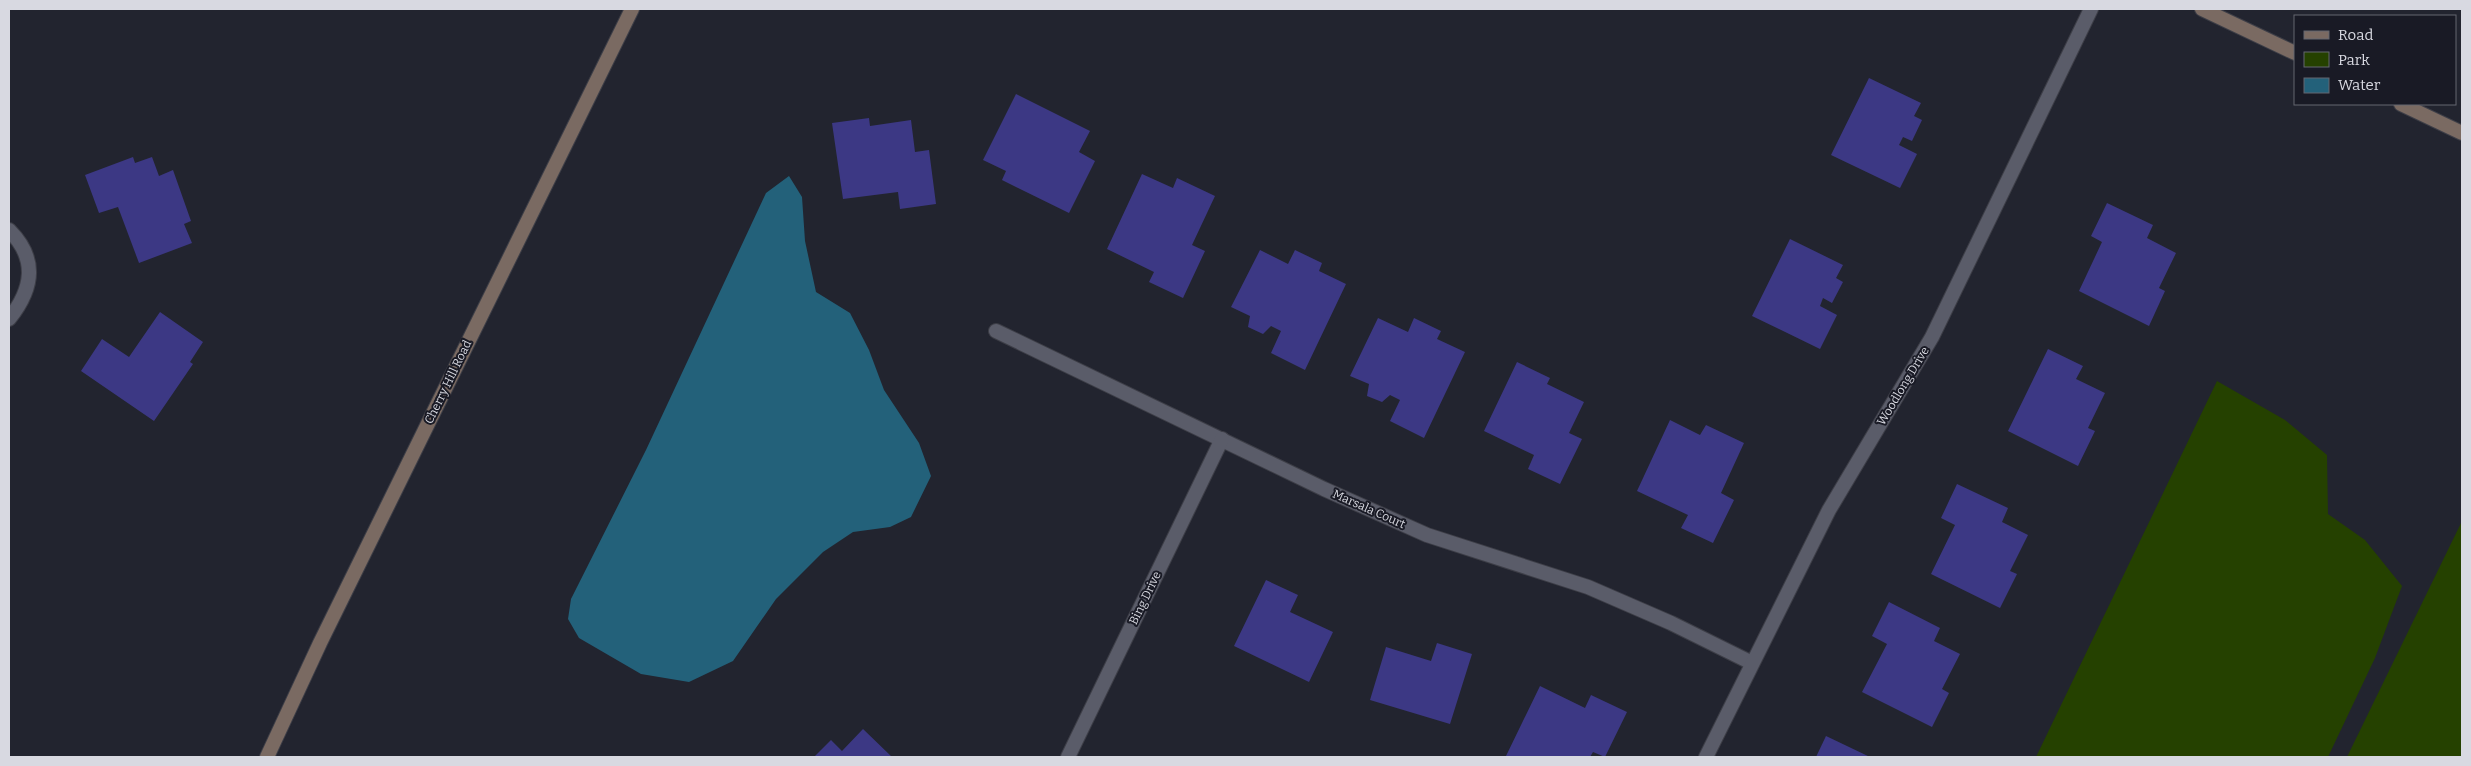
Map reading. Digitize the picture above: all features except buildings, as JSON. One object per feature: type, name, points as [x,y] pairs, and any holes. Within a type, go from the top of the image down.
[{"type":"main road","name":"Cherry Hill Road","points":[[267,757],[320,643],[632,9]]},
{"type":"main road","points":[[2202,9],[2294,53]]},
{"type":"main road","points":[[2404,105],[2462,133]]},
{"type":"street","name":"Woodlong Drive","points":[[1706,757],[1829,510],[1932,338],[2091,9]]},
{"type":"street","points":[[9,230],[18,239],[27,254],[30,268],[22,302],[9,318]]},
{"type":"street","name":"Marsala Court","points":[[996,331],[1324,489],[1427,535],[1588,587],[1671,623],[1752,663]]},
{"type":"street","name":"Bing Drive","points":[[1068,757],[1222,439]]},
{"type":"green space","points":[[2217,381],[2285,420],[2327,455],[2328,514],[2365,540],[2402,586],[2375,658],[2328,757],[2036,757]]},
{"type":"green space","points":[[2462,521],[2462,757],[2347,757]]},
{"type":"water","points":[[789,176],[802,197],[805,241],[816,292],[850,313],[869,350],[884,390],[919,443],[931,476],[911,517],[890,527],[853,532],[823,552],[776,599],[733,661],[689,682],[641,674],[579,638],[568,619],[571,599],[646,450],[766,193]]}]
